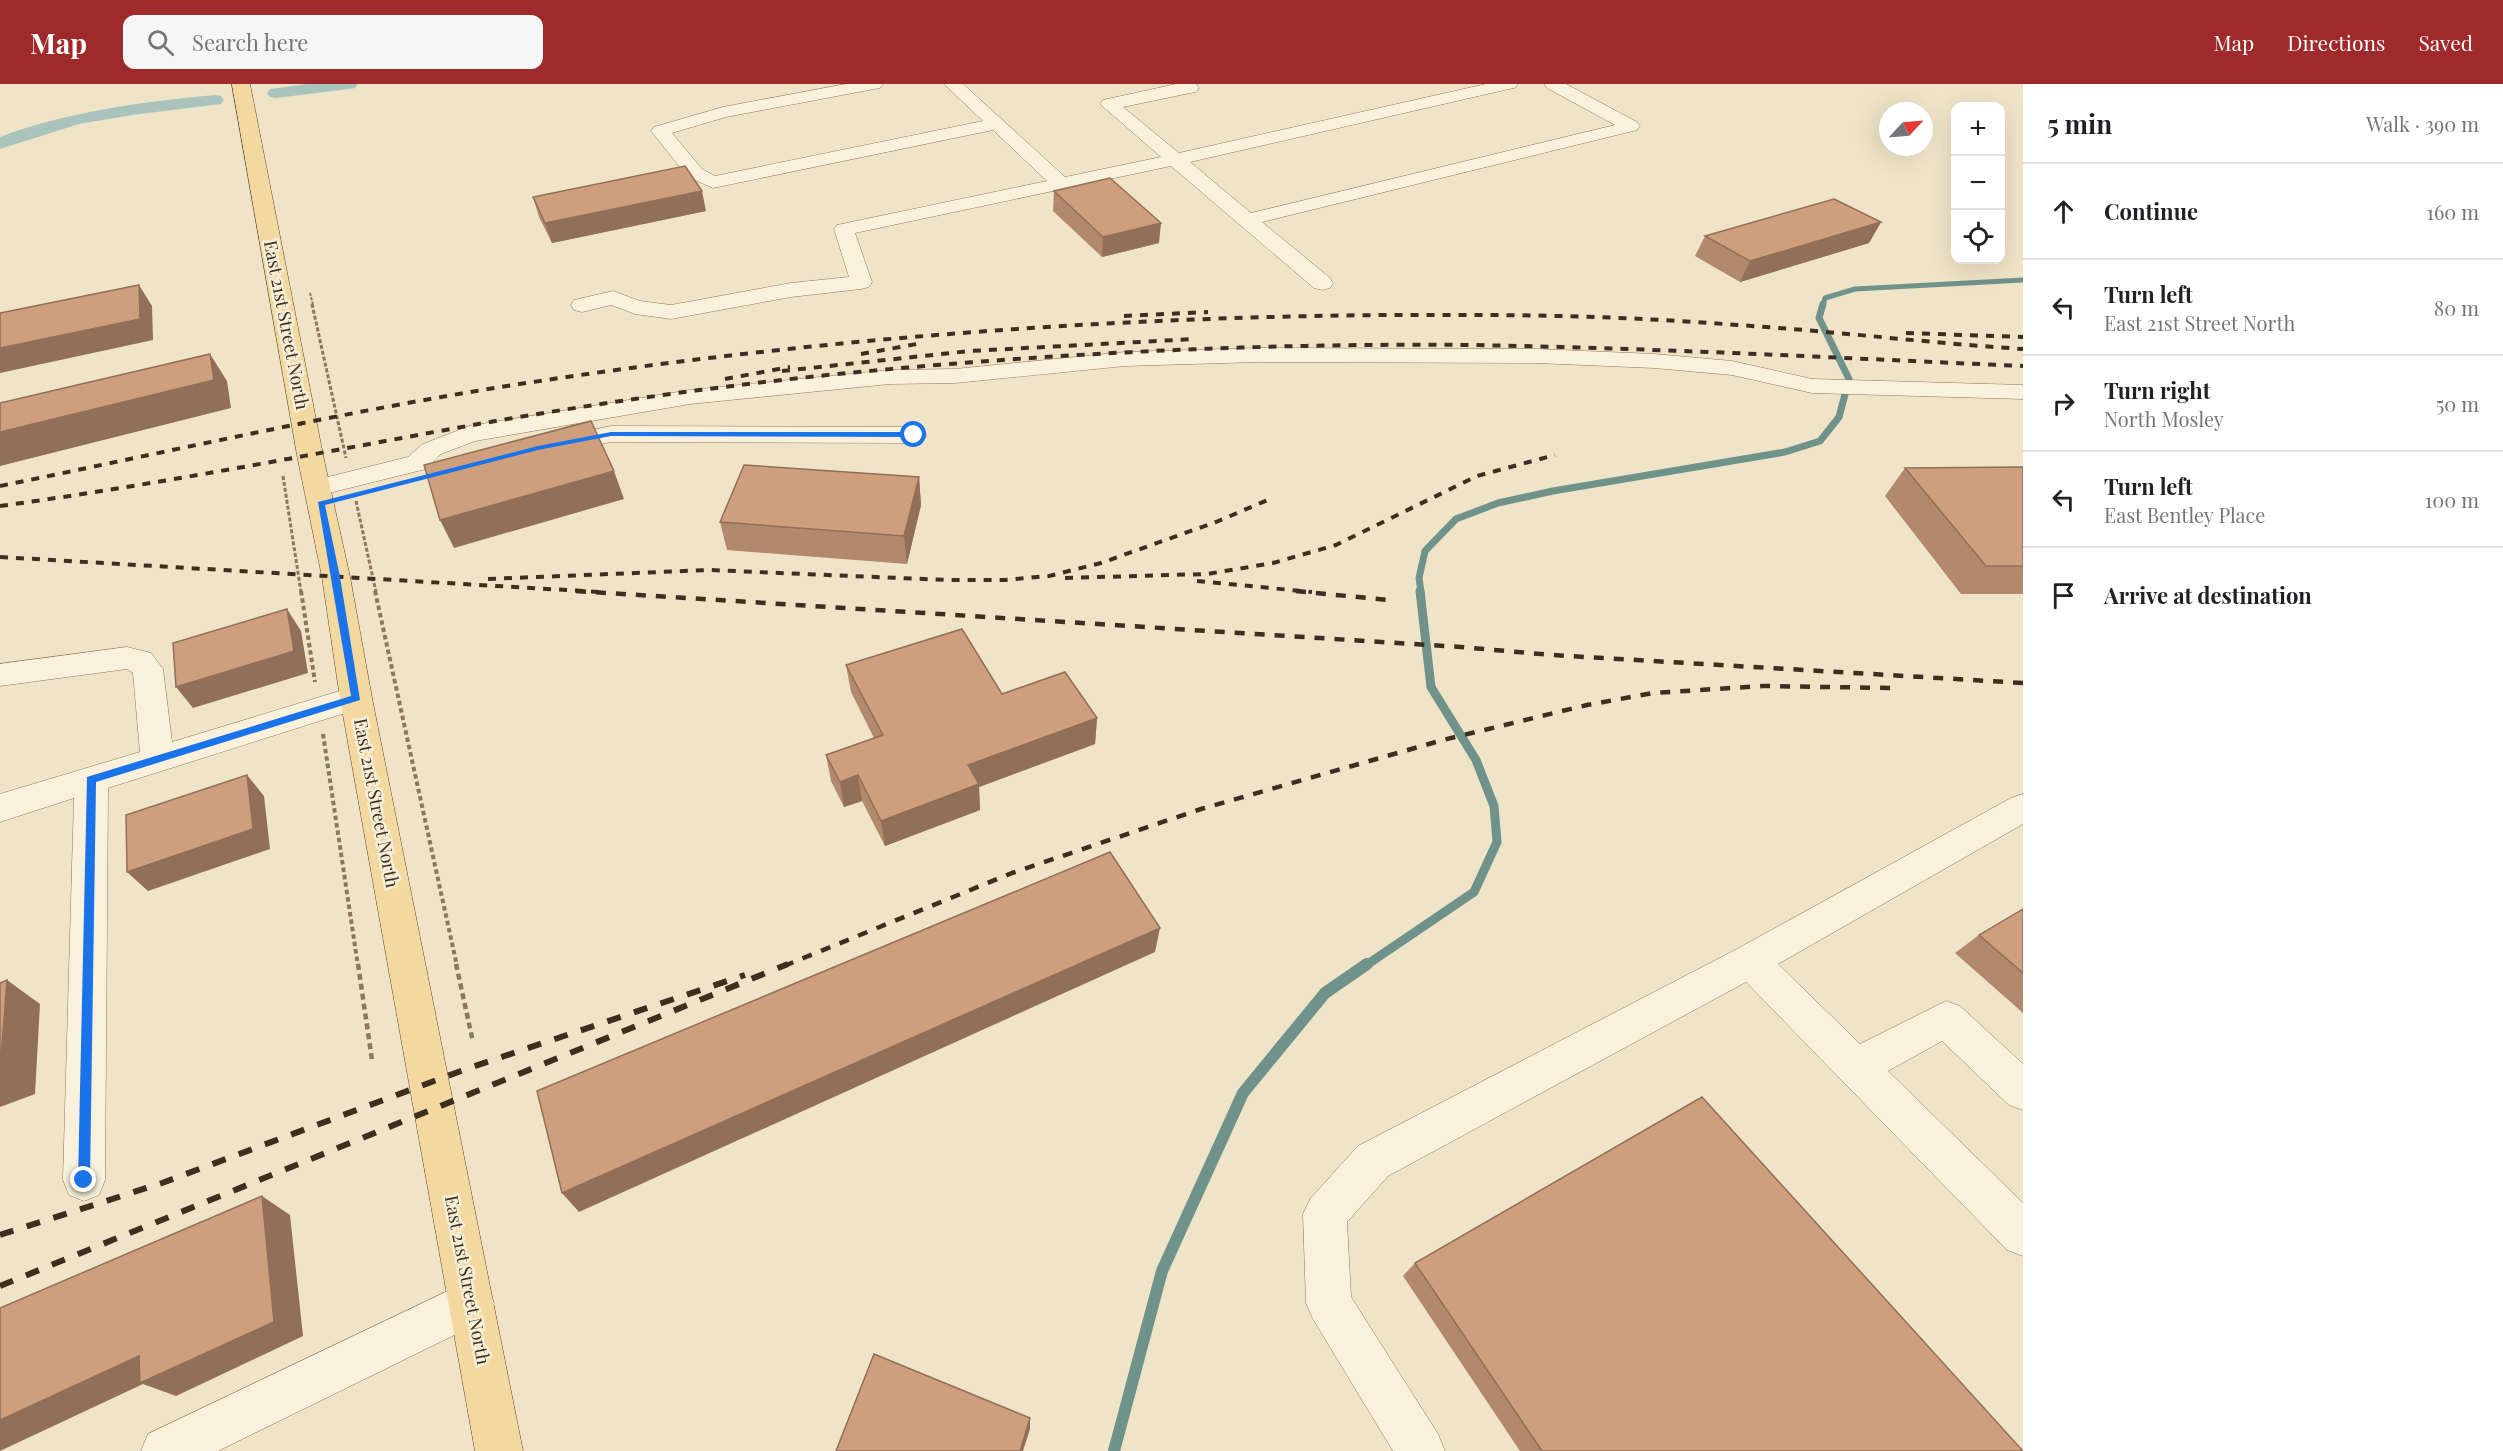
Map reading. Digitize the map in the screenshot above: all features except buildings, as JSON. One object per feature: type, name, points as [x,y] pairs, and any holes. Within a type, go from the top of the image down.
[{"type":"main road","name":"East 21st Street North","points":[[241,84],[336,577],[356,698],[499,1451]]},
{"type":"street","points":[[874,84],[723,112],[660,131],[695,173],[713,182],[996,124]]},
{"type":"street","points":[[953,84],[1061,183]]},
{"type":"street","points":[[1209,84],[1188,86],[1109,104],[1322,283]]},
{"type":"street","points":[[582,305],[613,298],[635,307],[671,312],[791,290],[861,282],[844,229],[1174,159],[1509,84]]},
{"type":"street","points":[[1246,220],[1630,126],[1553,84]]},
{"type":"street","points":[[319,496],[352,487],[417,463],[432,449],[469,434],[690,398],[890,377],[955,376],[1125,358],[1258,355],[1537,356],[1654,361],[1732,369],[1812,386],[2023,392]]},
{"type":"street","points":[[526,451],[611,434],[914,435]]},
{"type":"street","points":[[352,487],[446,472]]},
{"type":"street","points":[[0,675],[127,658],[140,661],[148,669],[157,759]]},
{"type":"street","points":[[0,808],[356,698]]},
{"type":"street","points":[[84,1180],[91,780]]},
{"type":"street","points":[[1421,1451],[1329,1303],[1325,1214],[1372,1161],[1750,961],[2023,808]]},
{"type":"street","points":[[1750,961],[2023,1234]]},
{"type":"street","points":[[1857,1067],[1946,1019],[2023,1090]]},
{"type":"street","points":[[165,1451],[471,1303]]},
{"type":"path","points":[[308,284],[473,1042]]},
{"type":"path","points":[[282,473],[372,1060]]},
{"type":"waterway","points":[[276,93],[349,84]]},
{"type":"waterway","points":[[0,143],[52,125],[79,119],[132,109],[215,100]]},
{"type":"waterway","points":[[1823,305],[1825,298],[1855,289],[2023,280]]},
{"type":"waterway","points":[[1421,592],[1419,578],[1425,551],[1456,519],[1498,503],[1553,491],[1785,452],[1820,441],[1839,417],[1849,379],[1819,318],[1823,304]]},
{"type":"waterway","points":[[1365,966],[1474,892],[1497,842],[1494,806],[1476,760],[1431,687],[1420,591]]},
{"type":"waterway","points":[[1114,1451],[1162,1271],[1243,1093],[1325,993],[1367,964]]},
{"type":"railway","points":[[1124,316],[1208,312]]},
{"type":"railway","points":[[0,486],[332,417],[533,382],[766,351],[1000,330],[1236,318],[1354,315],[1538,316],[1638,319],[1809,330],[2023,349]]},
{"type":"railway","points":[[1906,333],[2023,337]]},
{"type":"railway","points":[[782,371],[970,351],[1195,339]]},
{"type":"railway","points":[[861,354],[917,344]]},
{"type":"railway","points":[[0,506],[182,478],[484,423],[620,401],[802,378],[1003,360],[1237,348],[1471,345],[1678,351],[2023,366]]},
{"type":"railway","points":[[725,379],[790,367]]},
{"type":"railway","points":[[1065,578],[1207,574],[1273,563],[1336,545],[1477,476],[1555,455]]},
{"type":"railway","points":[[488,579],[709,570],[948,580],[1005,580],[1049,576],[1101,563],[1216,522],[1270,499]]},
{"type":"railway","points":[[0,557],[600,592]]},
{"type":"railway","points":[[1197,581],[1312,592]]},
{"type":"railway","points":[[576,591],[1461,647],[1552,655],[2023,683]]},
{"type":"railway","points":[[1296,591],[1388,600]]},
{"type":"railway","points":[[784,966],[1012,873],[1201,809],[1443,740],[1587,705],[1653,693],[1763,686],[1892,688]]},
{"type":"railway","points":[[0,1286],[788,964]]},
{"type":"railway","points":[[0,1235],[162,1183],[466,1069],[745,975]]},
{"type":"route","points":[[84,1180],[91,780],[356,698],[336,577],[321,504],[538,448],[611,434],[914,435]]}]
